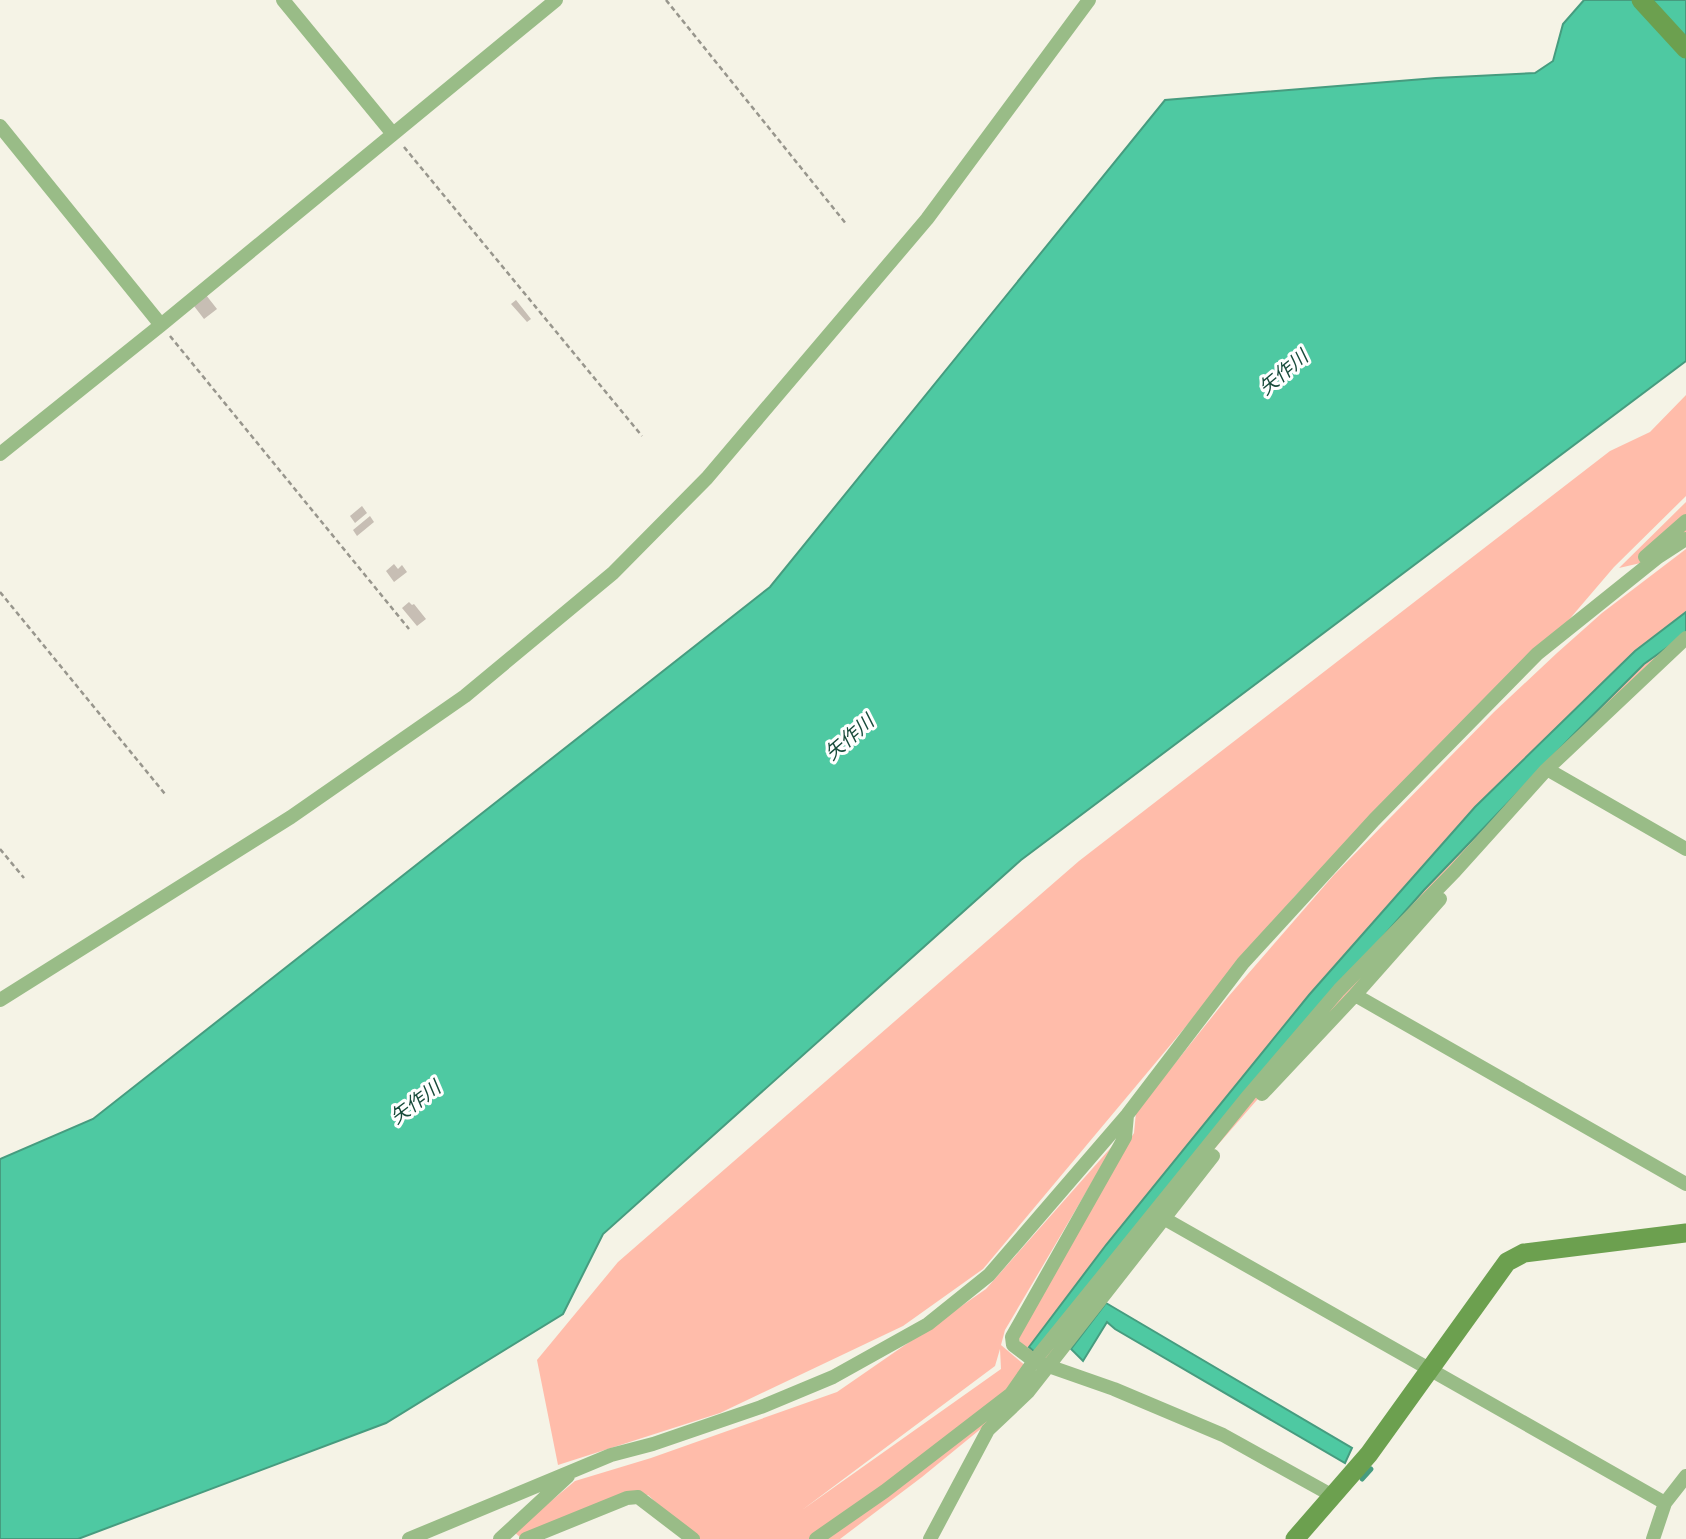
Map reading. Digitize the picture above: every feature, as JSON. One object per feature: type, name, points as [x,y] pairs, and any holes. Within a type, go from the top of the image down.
[{"type":"street","points":[[283,0],[393,134]]},
{"type":"street","points":[[0,454],[556,0]]},
{"type":"street","points":[[0,1000],[291,817],[464,696],[613,573],[706,478],[927,219],[1089,0]]},
{"type":"street","points":[[1641,0],[1686,49]]},
{"type":"street","points":[[0,125],[161,325]]},
{"type":"street","points":[[1637,574],[1643,559],[1686,521]]},
{"type":"street","points":[[409,1539],[576,1469],[773,1402],[833,1377],[928,1324],[989,1275],[1127,1115],[1243,963],[1374,820],[1537,654],[1637,574],[1686,539]]},
{"type":"street","points":[[816,1539],[886,1491],[1012,1394],[1034,1361],[1249,1095],[1339,990],[1455,871],[1546,771],[1686,638]]},
{"type":"street","points":[[930,1539],[988,1430],[1007,1415],[1049,1366],[1259,1097],[1355,995],[1552,772],[1686,646]]},
{"type":"street","points":[[1552,772],[1686,849]]},
{"type":"street","points":[[1355,995],[1686,1184]]},
{"type":"street","points":[[1127,1115],[1125,1137],[1012,1337],[1013,1346],[1034,1361],[1114,1389],[1223,1434],[1333,1496]]},
{"type":"street","points":[[1165,1219],[1665,1503]]},
{"type":"street","points":[[1295,1539],[1368,1454],[1507,1262],[1524,1253],[1686,1233]]},
{"type":"street","points":[[500,1539],[576,1469]]},
{"type":"street","points":[[1653,1539],[1665,1503],[1686,1476]]},
{"type":"street","points":[[526,1539],[638,1497],[693,1539]]},
{"type":"path","points":[[666,0],[848,225]]},
{"type":"path","points":[[393,134],[642,436]]},
{"type":"path","points":[[161,325],[409,629]]},
{"type":"path","points":[[0,592],[165,794]]},
{"type":"path","points":[[0,849],[24,878]]},
{"type":"shaded area","points":[[1686,395],[1686,496],[1614,567],[1567,622],[1295,896],[983,1269],[903,1326],[720,1413],[558,1465],[537,1360],[618,1262],[1079,861],[1610,451],[1650,432]]},
{"type":"shaded area","points":[[1686,502],[1686,534],[1645,562],[1619,568]]},
{"type":"shaded area","points":[[1686,549],[1686,643],[1550,770],[1209,1155],[1048,1359],[1038,1359],[1020,1343],[1018,1333],[1134,1133],[1136,1112],[1228,997],[1333,876],[1494,712],[1602,613]]},
{"type":"shaded area","points":[[1115,1143],[1005,1330],[1001,1345],[1034,1373],[1016,1400],[922,1477],[840,1539],[695,1539],[648,1495],[592,1506],[520,1537],[514,1532],[575,1481],[651,1458],[837,1392],[986,1289]],"holes":[[[1000,1349],[1001,1369],[802,1510],[995,1366]]]},
{"type":"water","name":"矢作川","points":[[1584,0],[1686,0],[1686,361],[1021,860],[603,1234],[563,1314],[386,1423],[78,1539],[0,1539],[0,1159],[93,1119],[770,587],[1165,100],[1436,78],[1535,73],[1553,61],[1563,24]]},
{"type":"water","points":[[1686,612],[1686,634],[1644,664],[1424,890],[1037,1354],[1029,1347],[1106,1245],[1309,995],[1475,807],[1635,651]]},
{"type":"water","points":[[1106,1303],[1352,1448],[1345,1463],[1107,1322],[1083,1361],[1071,1349]]},
{"type":"building","points":[[206,295],[217,309],[204,319],[194,306]]},
{"type":"building","points":[[516,300],[531,319],[527,322],[511,304]]},
{"type":"building","points":[[362,506],[367,513],[355,523],[350,516]]},
{"type":"building","points":[[370,516],[374,522],[357,536],[353,530]]},
{"type":"building","points":[[394,564],[398,569],[402,565],[407,572],[394,582],[386,571]]},
{"type":"building","points":[[409,602],[414,604],[426,619],[417,626],[402,608]]},
{"type":"waterway","points":[[1362,1479],[1371,1469]]}]
